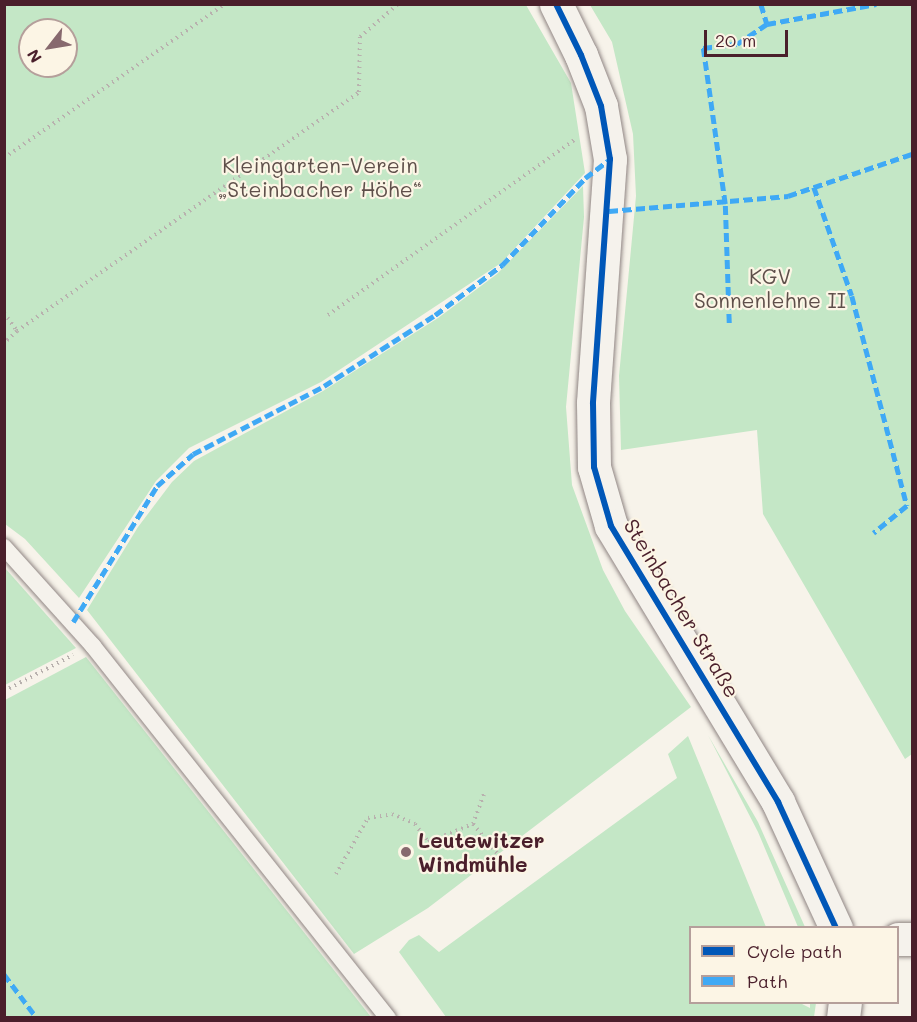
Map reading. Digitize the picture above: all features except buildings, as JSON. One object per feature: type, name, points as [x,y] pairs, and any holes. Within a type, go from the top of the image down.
[{"type":"street","name":"Steinbacher Straße","points":[[556,4],[581,55],[603,120],[610,159],[609,211],[593,403],[594,467],[611,526],[778,802],[836,926]]},
{"type":"lane","points":[[4,547],[93,646],[388,1017]]},
{"type":"path","points":[[4,158],[225,4]]},
{"type":"path","points":[[4,343],[17,331],[359,92],[360,37],[398,4]]},
{"type":"path","points":[[328,315],[603,120]]},
{"type":"path","points":[[4,313],[17,331]]},
{"type":"path","points":[[4,691],[93,646]]},
{"type":"path","points":[[336,874],[368,818],[392,814],[415,824],[428,842],[473,824],[484,793]]},
{"type":"path","points":[[473,824],[505,863]]},
{"type":"green space","name":"Kleingarten-Verein „Steinbacher Höhe“","points":[[5,4],[526,5],[571,83],[585,173],[501,263],[321,382],[189,448],[156,481],[79,598],[25,539],[5,524]]},
{"type":"green space","name":"KGV Sonnenlehne II","points":[[590,5],[912,5],[912,754],[905,759],[763,514],[757,430],[621,450],[619,376],[636,196],[633,134],[612,42]]},
{"type":"green space","points":[[583,186],[584,217],[566,407],[572,485],[603,570],[625,611],[691,707],[428,908],[354,954],[87,610],[138,527],[172,482],[194,461],[323,391],[438,318],[497,274]]},
{"type":"green space","points":[[5,568],[76,648],[4,685]]},
{"type":"green space","points":[[86,657],[371,1017],[5,1017],[5,700]]},
{"type":"green space","points":[[708,735],[758,822],[805,926],[798,926],[758,832]]},
{"type":"green space","points":[[688,736],[766,926],[689,926],[689,1004],[802,1004],[810,1008],[810,1004],[816,1004],[814,1017],[446,1017],[399,952],[409,940],[419,935],[439,952],[677,778],[668,754]]},
{"type":"marked path","points":[[761,4],[767,24],[876,4]]},
{"type":"marked path","points":[[729,323],[725,204],[703,48],[737,44],[767,24]]},
{"type":"marked path","points":[[609,211],[788,196],[912,154]]},
{"type":"marked path","points":[[73,622],[157,486],[193,454],[324,386],[435,315],[502,265],[585,178],[610,159]]},
{"type":"marked path","points":[[814,187],[852,296],[907,506],[874,533]]},
{"type":"marked path","points":[[4,974],[37,1018]]},
{"type":"cycle path","points":[[556,4],[581,55],[601,106],[610,159],[593,403],[594,467],[611,526],[778,802],[835,926]]},
{"type":"place","name":"Leutewitzer Windmühle","points":[[406,852]]}]
